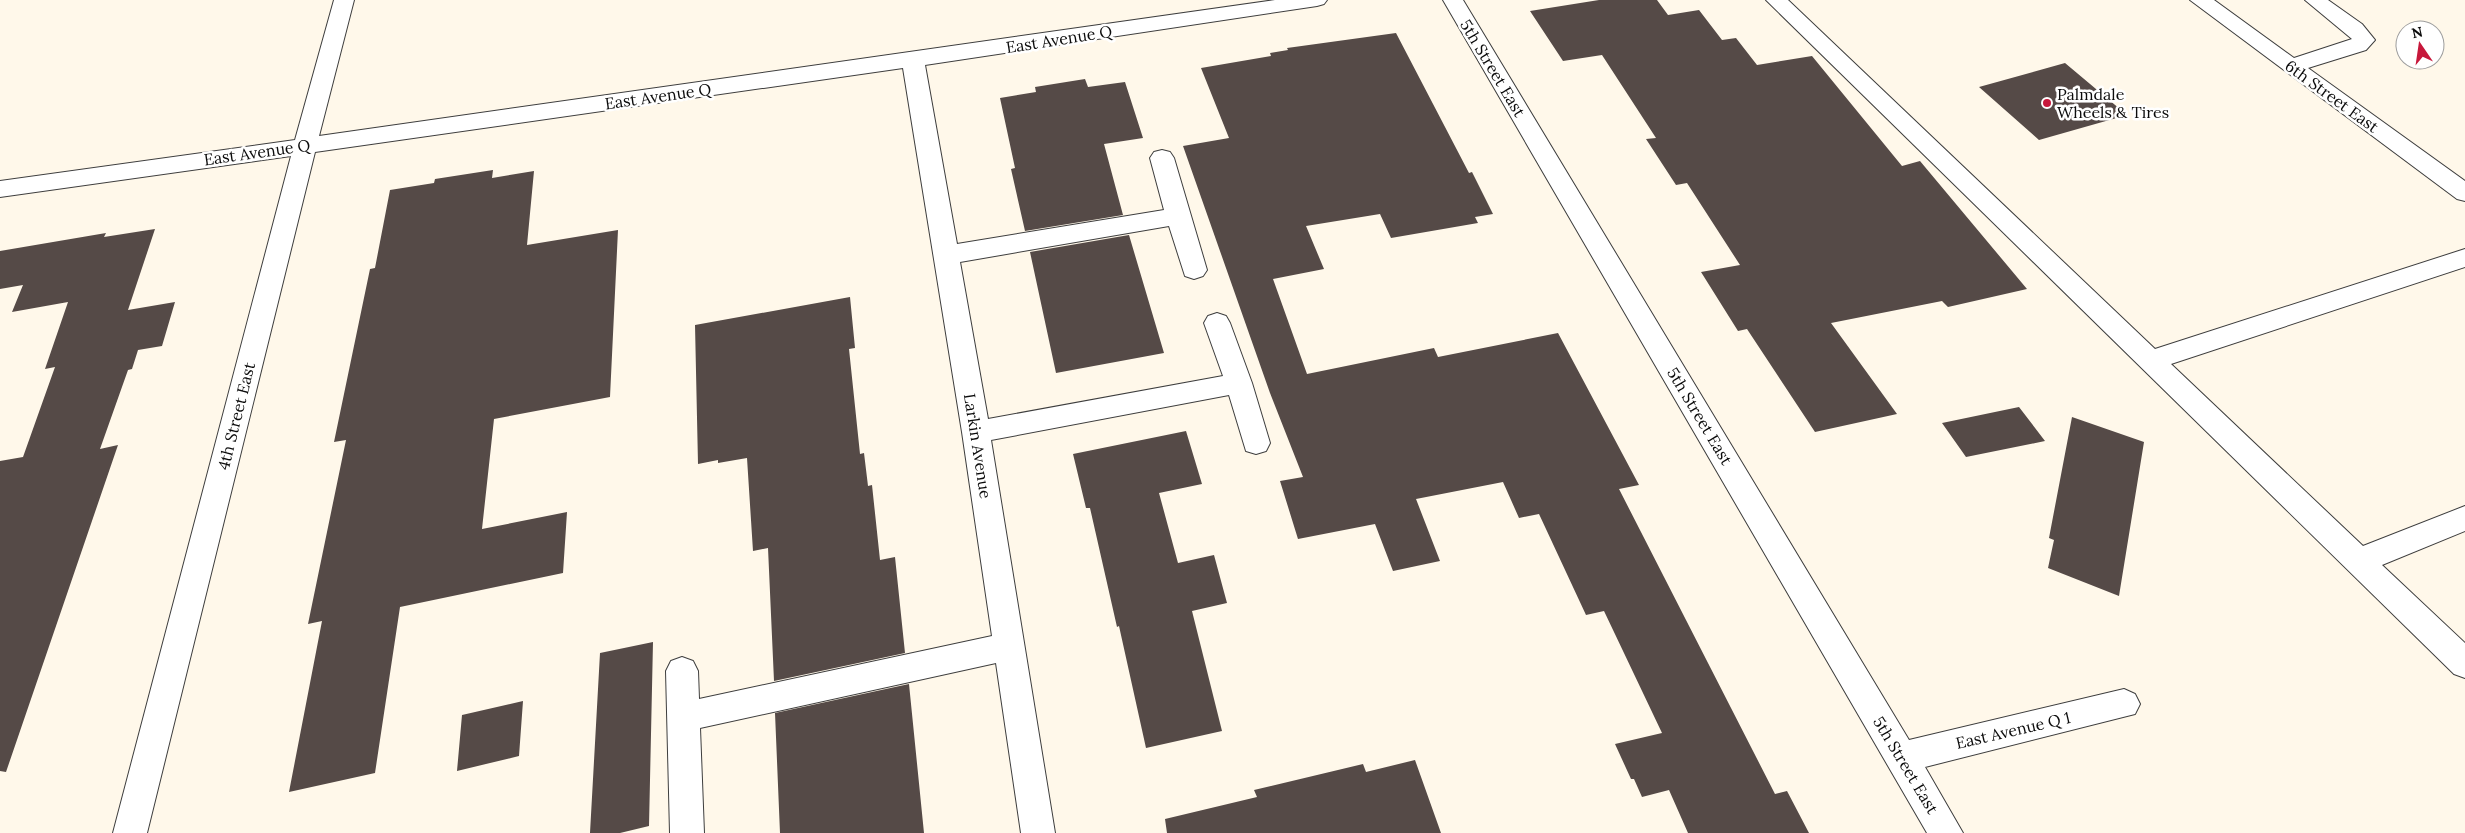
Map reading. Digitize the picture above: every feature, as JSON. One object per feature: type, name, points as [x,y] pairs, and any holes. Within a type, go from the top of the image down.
[{"type":"street","name":"4th Street East","points":[[130,833],[305,145],[344,0]]},
{"type":"street","name":"East Avenue Q","points":[[0,189],[914,60],[1317,0]]},
{"type":"street","name":"5th Street East","points":[[1453,0],[1946,833]]},
{"type":"street","points":[[1776,0],[2465,664]]},
{"type":"street","name":"6th Street East","points":[[2200,0],[2465,193]]},
{"type":"street","points":[[2291,66],[2358,45],[2364,40],[2354,29],[2315,0]]},
{"type":"street","name":"Larkin Avenue","points":[[914,60],[976,432],[1038,833]]},
{"type":"street","points":[[1162,158],[1194,270]]},
{"type":"street","points":[[946,255],[1178,216]]},
{"type":"street","points":[[2151,360],[2465,258]]},
{"type":"street","points":[[1217,323],[1239,383],[1256,443]]},
{"type":"street","points":[[976,432],[1239,383]]},
{"type":"street","points":[[2358,560],[2465,518]]},
{"type":"street","points":[[684,717],[1009,646]]},
{"type":"street","points":[[682,671],[687,833]]},
{"type":"street","name":"East Avenue Q 1","points":[[1901,757],[2124,704]]},
{"type":"building","points":[[1599,0],[1657,0],[1668,15],[1699,10],[1722,40],[1736,38],[1757,65],[1812,56],[1902,166],[1920,161],[2027,289],[1948,307],[1942,301],[1831,323],[1897,414],[1815,432],[1747,329],[1738,331],[1701,272],[1740,265],[1687,183],[1676,185],[1646,139],[1656,138],[1602,55],[1563,61],[1530,11]]},
{"type":"building","points":[[1396,33],[1469,173],[1472,172],[1493,214],[1475,217],[1478,223],[1391,238],[1380,214],[1306,226],[1324,269],[1273,279],[1307,374],[1434,348],[1438,357],[1558,333],[1639,485],[1619,489],[1775,794],[1787,791],[1809,833],[1688,833],[1669,790],[1642,797],[1634,779],[1631,779],[1615,744],[1662,733],[1604,611],[1586,615],[1539,514],[1519,518],[1503,482],[1416,499],[1440,561],[1393,571],[1375,524],[1298,539],[1280,481],[1303,477],[1270,393],[1183,146],[1229,138],[1201,68],[1271,56],[1270,53],[1288,50],[1287,48]]},
{"type":"building","points":[[2065,63],[2127,115],[2039,140],[1979,87]]},
{"type":"building","points":[[1085,79],[1088,87],[1125,82],[1143,138],[1104,144],[1123,215],[1025,231],[1011,169],[1015,168],[1000,98],[1036,92],[1035,87]]},
{"type":"building","points":[[493,170],[492,178],[534,171],[527,245],[618,230],[610,397],[494,419],[482,529],[567,512],[563,573],[400,607],[375,773],[289,792],[322,621],[308,624],[346,440],[334,442],[370,269],[375,268],[390,190],[434,183],[435,179]]},
{"type":"building","points":[[155,229],[128,310],[175,302],[162,346],[138,350],[132,369],[128,370],[100,449],[118,445],[6,772],[0,771],[0,461],[23,457],[55,367],[45,369],[68,302],[12,312],[23,285],[0,289],[0,251],[106,233],[104,237]]},
{"type":"building","points":[[1129,235],[1164,353],[1056,373],[1030,252]]},
{"type":"building","points":[[850,297],[855,348],[849,349],[860,454],[864,453],[868,486],[872,485],[880,560],[895,557],[905,653],[774,681],[768,548],[753,551],[747,458],[718,463],[718,460],[698,464],[695,325]]},
{"type":"building","points":[[2019,407],[2045,441],[1966,457],[1942,423]]},
{"type":"building","points":[[2072,417],[2144,442],[2119,596],[2048,568],[2054,540],[2049,538]]},
{"type":"building","points":[[1186,431],[1202,484],[1159,493],[1178,563],[1214,555],[1227,603],[1192,611],[1222,731],[1146,748],[1090,508],[1086,508],[1073,454]]},
{"type":"building","points":[[653,642],[649,826],[620,833],[590,833],[600,653]]},
{"type":"building","points":[[909,684],[924,833],[780,833],[775,713]]},
{"type":"building","points":[[523,701],[519,756],[457,771],[462,715]]},
{"type":"building","points":[[1415,760],[1441,833],[1167,833],[1165,819],[1257,797],[1254,790],[1363,764],[1366,772]]},
{"type":"place","name":"Palmdale Wheels & Tires","points":[[2047,103]]}]
